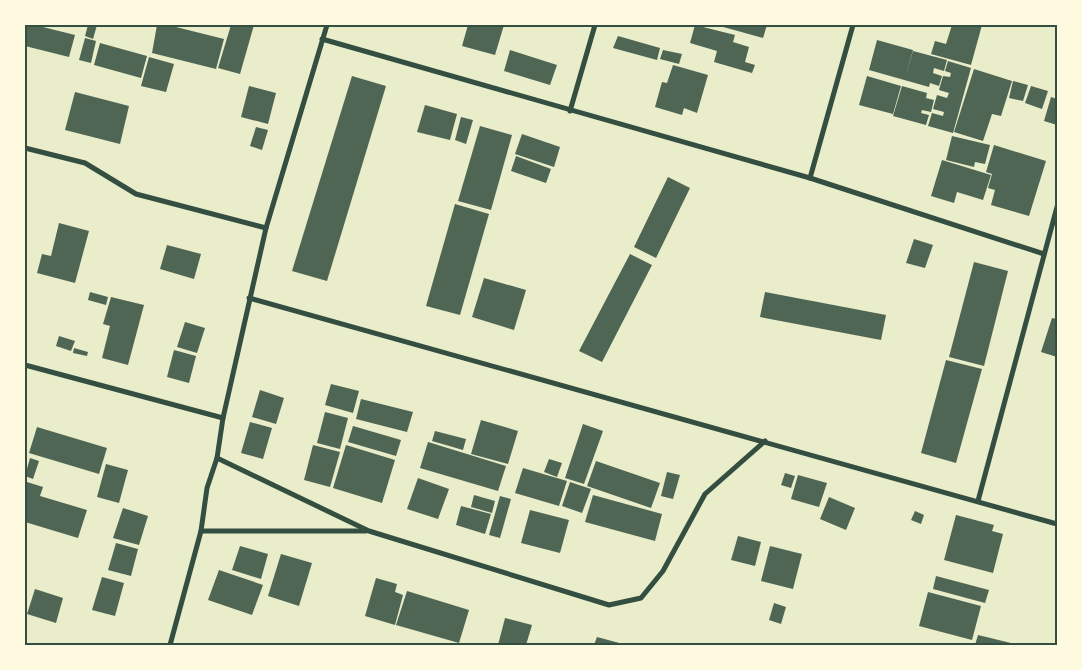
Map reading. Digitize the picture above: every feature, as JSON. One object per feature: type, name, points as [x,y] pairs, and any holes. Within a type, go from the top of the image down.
[{"type":"street","points":[[170,645],[201,531],[207,488],[217,458],[223,418],[266,228],[327,25]]},
{"type":"street","points":[[570,111],[595,25]]},
{"type":"street","points":[[810,178],[853,25]]},
{"type":"street","points":[[322,39],[810,178],[1044,254]]},
{"type":"street","points":[[25,148],[85,163],[136,194],[266,228]]},
{"type":"street","points":[[978,501],[1057,206]]},
{"type":"street","points":[[249,298],[1057,524]]},
{"type":"street","points":[[25,365],[223,418]]},
{"type":"street","points":[[217,458],[369,530],[609,605],[641,598],[663,571],[705,494],[765,441]]},
{"type":"street","points":[[201,531],[369,530]]},
{"type":"building","points":[[25,25],[35,25],[75,35],[69,57],[25,46]]},
{"type":"building","points":[[88,25],[97,25],[93,39],[85,36]]},
{"type":"building","points":[[157,25],[168,25],[224,39],[216,69],[152,53]]},
{"type":"building","points":[[231,25],[254,25],[240,74],[218,68]]},
{"type":"building","points":[[468,25],[504,25],[495,55],[462,46]]},
{"type":"building","points":[[695,25],[735,35],[733,42],[749,47],[745,62],[755,65],[752,73],[714,62],[717,51],[690,43]]},
{"type":"building","points":[[716,25],[767,25],[763,38]]},
{"type":"building","points":[[952,25],[982,25],[971,65],[931,54],[935,41],[946,44]]},
{"type":"building","points":[[618,36],[660,48],[657,60],[613,48]]},
{"type":"building","points":[[85,38],[96,41],[91,63],[79,60]]},
{"type":"building","points":[[877,40],[913,50],[905,78],[913,51],[947,60],[944,71],[934,68],[933,73],[942,76],[939,86],[930,83],[929,87],[869,70]]},
{"type":"building","points":[[100,43],[147,56],[141,78],[94,65]]},
{"type":"building","points":[[510,50],[557,65],[550,85],[504,71]]},
{"type":"building","points":[[663,50],[682,54],[679,64],[660,59]]},
{"type":"building","points":[[149,57],[174,64],[166,92],[141,86]]},
{"type":"building","points":[[948,61],[971,68],[953,133],[928,126],[932,113],[943,116],[944,112],[933,109],[937,95],[947,98],[949,93],[939,90],[943,76],[950,77],[951,73],[945,71]]},
{"type":"building","points":[[673,65],[708,75],[697,113],[684,108],[682,115],[655,107],[662,82],[667,83]]},
{"type":"building","points":[[974,69],[1012,81],[1001,116],[992,114],[983,141],[954,132]]},
{"type":"building","points":[[352,76],[386,86],[327,281],[292,271]]},
{"type":"building","points":[[867,76],[901,86],[893,114],[859,105]]},
{"type":"building","points":[[1013,81],[1028,85],[1023,101],[1009,98]]},
{"type":"building","points":[[249,86],[276,93],[268,124],[241,117]]},
{"type":"building","points":[[902,86],[927,93],[926,98],[934,100],[931,112],[922,110],[921,113],[929,115],[926,125],[893,116]]},
{"type":"building","points":[[1031,86],[1048,91],[1042,109],[1025,103]]},
{"type":"building","points":[[75,92],[129,106],[120,144],[65,130]]},
{"type":"building","points":[[1051,97],[1057,99],[1057,125],[1044,121]]},
{"type":"building","points":[[425,105],[457,114],[450,140],[417,132]]},
{"type":"building","points":[[461,117],[473,120],[466,144],[455,140]]},
{"type":"building","points":[[480,126],[512,135],[491,210],[458,201]]},
{"type":"building","points":[[256,127],[268,130],[262,150],[250,146]]},
{"type":"building","points":[[522,134],[560,147],[554,167],[515,154]]},
{"type":"building","points":[[952,136],[990,145],[985,164],[975,162],[974,167],[946,160]]},
{"type":"building","points":[[994,145],[1046,161],[1029,216],[991,205],[995,190],[988,188],[992,174],[986,172]]},
{"type":"building","points":[[516,156],[551,169],[546,183],[511,171]]},
{"type":"building","points":[[942,160],[991,175],[983,200],[957,192],[954,203],[931,196]]},
{"type":"building","points":[[668,177],[690,188],[656,258],[634,247]]},
{"type":"building","points":[[455,204],[489,214],[460,315],[426,306]]},
{"type":"building","points":[[59,223],[89,231],[75,283],[37,273],[42,254],[51,256]]},
{"type":"building","points":[[914,239],[933,245],[925,268],[906,263]]},
{"type":"building","points":[[167,245],[201,254],[194,279],[160,269]]},
{"type":"building","points":[[630,254],[652,265],[602,362],[579,351]]},
{"type":"building","points":[[974,262],[1008,271],[984,366],[949,357]]},
{"type":"building","points":[[484,278],[526,290],[514,330],[472,317]]},
{"type":"building","points":[[90,292],[108,297],[106,305],[88,300]]},
{"type":"building","points":[[765,292],[886,315],[881,340],[760,317]]},
{"type":"building","points":[[111,297],[144,305],[128,365],[102,358],[110,326],[103,324]]},
{"type":"building","points":[[1052,318],[1057,319],[1057,357],[1041,352]]},
{"type":"building","points":[[185,322],[205,328],[197,353],[177,347]]},
{"type":"building","points":[[59,336],[75,341],[71,351],[56,346]]},
{"type":"building","points":[[74,348],[88,352],[87,356],[73,353]]},
{"type":"building","points":[[174,350],[196,356],[189,383],[167,377]]},
{"type":"building","points":[[946,360],[982,369],[956,463],[921,453]]},
{"type":"building","points":[[331,384],[359,391],[353,413],[325,405]]},
{"type":"building","points":[[260,390],[284,398],[276,424],[252,417]]},
{"type":"building","points":[[361,399],[413,412],[407,432],[356,419]]},
{"type":"building","points":[[325,412],[348,418],[340,449],[317,443]]},
{"type":"building","points":[[481,420],[518,431],[508,464],[471,454]]},
{"type":"building","points":[[250,422],[272,428],[263,459],[241,453]]},
{"type":"building","points":[[583,424],[603,431],[584,484],[565,478]]},
{"type":"building","points":[[353,426],[401,440],[396,456],[348,442]]},
{"type":"building","points":[[37,427],[107,448],[99,474],[29,453]]},
{"type":"building","points":[[435,431],[466,439],[463,450],[432,441]]},
{"type":"building","points":[[428,442],[506,466],[498,491],[420,468]]},
{"type":"building","points":[[313,445],[340,452],[330,487],[304,480]]},
{"type":"building","points":[[346,445],[395,460],[382,503],[333,488]]},
{"type":"building","points":[[30,458],[39,461],[33,479],[25,476]]},
{"type":"building","points":[[549,459],[562,463],[557,477],[544,472]]},
{"type":"building","points":[[596,461],[660,483],[651,508],[587,486]]},
{"type":"building","points":[[106,464],[128,470],[119,503],[97,497]]},
{"type":"building","points":[[523,468],[567,481],[559,506],[515,493]]},
{"type":"building","points":[[667,472],[680,475],[673,499],[661,496]]},
{"type":"building","points":[[785,473],[795,476],[791,488],[781,485]]},
{"type":"building","points":[[798,475],[827,483],[819,507],[791,499]]},
{"type":"building","points":[[418,478],[449,489],[438,519],[407,509]]},
{"type":"building","points":[[27,482],[43,487],[40,496],[87,510],[78,538],[25,522]]},
{"type":"building","points":[[570,482],[591,489],[582,513],[562,506]]},
{"type":"building","points":[[474,495],[495,501],[492,513],[471,507]]},
{"type":"building","points":[[593,495],[662,514],[655,541],[585,522]]},
{"type":"building","points":[[500,496],[511,499],[500,538],[489,535]]},
{"type":"building","points":[[829,497],[855,508],[846,530],[820,519]]},
{"type":"building","points":[[461,506],[491,514],[485,534],[456,525]]},
{"type":"building","points":[[123,508],[148,516],[139,545],[113,538]]},
{"type":"building","points":[[530,510],[569,520],[560,553],[521,543]]},
{"type":"building","points":[[915,511],[924,515],[921,524],[911,520]]},
{"type":"building","points":[[956,515],[994,525],[992,531],[1003,534],[993,573],[944,560]]},
{"type":"building","points":[[738,536],[761,542],[755,566],[731,560]]},
{"type":"building","points":[[116,543],[138,549],[131,576],[108,570]]},
{"type":"building","points":[[240,546],[268,554],[261,579],[232,570]]},
{"type":"building","points":[[770,546],[802,554],[793,589],[761,581]]},
{"type":"building","points":[[281,554],[312,563],[299,606],[268,596]]},
{"type":"building","points":[[219,570],[263,585],[252,615],[208,600]]},
{"type":"building","points":[[936,576],[989,590],[985,603],[933,589]]},
{"type":"building","points":[[102,577],[124,583],[115,616],[92,610]]},
{"type":"building","points":[[376,578],[397,584],[395,592],[403,595],[395,625],[365,616]]},
{"type":"building","points":[[35,589],[63,598],[56,623],[27,614]]},
{"type":"building","points":[[407,591],[469,610],[459,643],[396,625]]},
{"type":"building","points":[[928,592],[981,606],[972,640],[919,626]]},
{"type":"building","points":[[774,603],[786,607],[781,624],[769,620]]},
{"type":"building","points":[[505,618],[532,625],[526,645],[498,645]]},
{"type":"building","points":[[978,635],[1015,644],[1015,645],[975,645]]},
{"type":"building","points":[[597,637],[623,644],[623,645],[594,645]]}]
